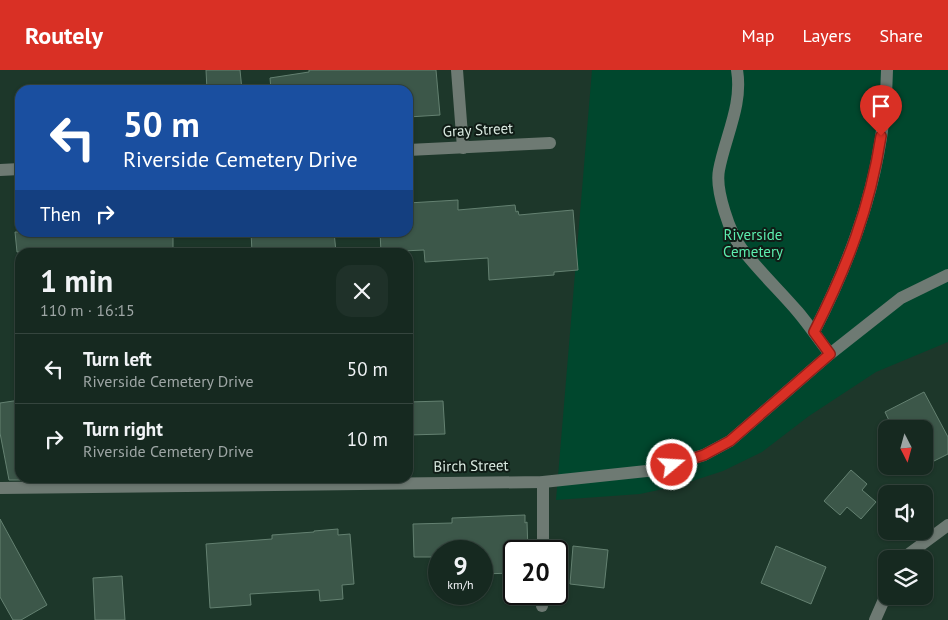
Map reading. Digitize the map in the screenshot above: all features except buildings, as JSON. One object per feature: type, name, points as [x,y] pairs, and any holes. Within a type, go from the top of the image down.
[{"type":"street","points":[[457,70],[463,148]]},
{"type":"street","points":[[737,70],[737,101],[719,171],[718,190],[725,212],[741,247],[799,313],[830,354]]},
{"type":"street","points":[[814,332],[833,294],[861,225],[876,170],[886,100],[887,70]]},
{"type":"street","name":"Gray Street","points":[[413,150],[550,143]]},
{"type":"street","points":[[0,170],[15,169]]},
{"type":"street","name":"Birch Street","points":[[0,488],[543,482],[656,470],[704,455],[730,441],[830,354],[900,298],[948,275]]},
{"type":"street","points":[[543,482],[543,540]]},
{"type":"street","points":[[914,550],[948,525]]},
{"type":"street","points":[[875,620],[881,605]]},
{"type":"green space","name":"Riverside Cemetery","points":[[592,70],[948,70],[948,342],[876,372],[809,416],[762,452],[723,471],[677,486],[640,494],[556,500]]},
{"type":"route","points":[[672,465],[704,455],[730,441],[830,354],[814,332],[833,294],[861,225],[876,170],[881,136]]}]
